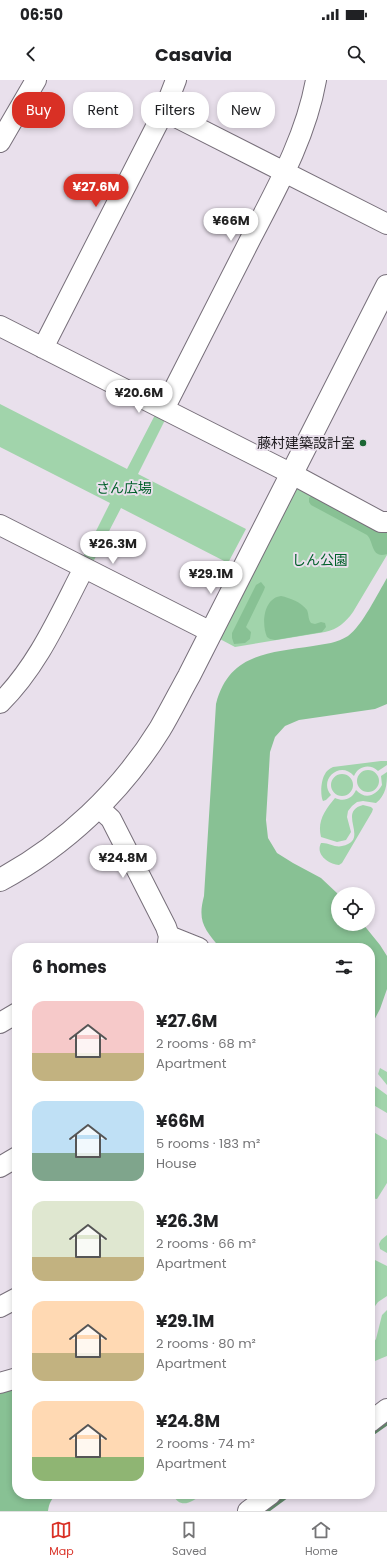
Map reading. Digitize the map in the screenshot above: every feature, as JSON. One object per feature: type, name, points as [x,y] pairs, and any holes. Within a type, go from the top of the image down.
[{"type":"street","points":[[0,142],[36,80]]},
{"type":"street","points":[[171,92],[176,80]]},
{"type":"street","points":[[164,409],[285,172],[304,128],[316,80]]},
{"type":"street","points":[[43,348],[155,128]]},
{"type":"street","points":[[198,128],[387,224]]},
{"type":"street","points":[[0,880],[46,852],[98,807],[126,777],[160,730],[385,296]]},
{"type":"street","points":[[0,326],[292,474],[380,522],[387,522]]},
{"type":"street","points":[[0,525],[211,632]]},
{"type":"street","points":[[0,703],[36,658],[84,568]]},
{"type":"street","points":[[98,807],[110,819],[164,922],[168,942]]},
{"type":"street","points":[[0,1022],[12,1016]]},
{"type":"street","points":[[0,1166],[12,1160]]},
{"type":"street","points":[[0,1307],[12,1301]]},
{"type":"street","points":[[0,1383],[12,1379]]},
{"type":"street","points":[[375,1418],[387,1409]]},
{"type":"street","points":[[248,1511],[264,1499]]},
{"type":"green space","name":"さん広場","points":[[0,404],[127,469],[156,413],[166,418],[138,474],[246,529],[228,563],[121,508],[92,564],[82,559],[110,503],[0,447]]},
{"type":"green space","name":"しん公園","points":[[301,487],[387,533],[387,555],[353,612],[337,627],[325,632],[235,647],[218,638],[293,490]]},
{"type":"green space","points":[[312,495],[316,495],[387,533],[387,554],[382,555],[375,552],[367,535],[311,505],[309,498]]},
{"type":"green space","points":[[387,578],[387,704],[375,709],[299,720],[285,726],[275,737],[270,752],[266,820],[268,838],[277,853],[321,878],[331,887],[331,931],[369,931],[387,956],[387,989],[375,1018],[375,943],[216,943],[206,930],[201,912],[204,896],[216,704],[222,687],[230,674],[253,658],[266,654],[331,643],[340,640],[348,636],[359,625]]},
{"type":"green space","points":[[261,582],[265,587],[264,590],[246,627],[251,632],[250,639],[245,643],[234,644],[232,633],[256,585]]},
{"type":"green space","points":[[281,596],[295,601],[305,607],[311,623],[325,623],[326,627],[322,632],[275,640],[267,637],[264,625],[265,612],[271,601]]},
{"type":"green space","points":[[387,761],[387,765],[378,771],[368,766],[358,770],[354,776],[343,770],[332,774],[327,783],[331,795],[323,801],[321,795],[322,784],[325,773],[329,769],[333,767]]},
{"type":"green space","points":[[368,770],[376,773],[379,781],[376,789],[368,792],[360,789],[357,781],[360,773]]},
{"type":"green space","points":[[387,772],[387,781],[384,793],[376,803],[363,801],[357,802],[348,811],[347,817],[351,832],[346,840],[337,842],[321,837],[321,821],[328,807],[335,798],[345,800],[350,798],[356,790],[367,796],[374,794],[382,785],[381,776]]},
{"type":"green space","points":[[342,774],[350,777],[353,785],[350,793],[342,796],[334,793],[331,785],[334,777]]},
{"type":"green space","points":[[363,805],[371,807],[373,809],[372,812],[342,863],[339,865],[327,861],[321,855],[321,843],[342,846],[350,843],[354,838],[352,814],[356,809]]},
{"type":"green space","points":[[380,1068],[387,1072],[387,1085],[378,1074]]},
{"type":"green space","points":[[375,1086],[387,1095],[387,1113],[375,1106]]},
{"type":"green space","points":[[375,1133],[387,1140],[387,1183],[377,1199],[375,1199]]},
{"type":"green space","points":[[387,1235],[387,1253],[380,1249],[379,1244]]},
{"type":"green space","points":[[375,1260],[387,1266],[387,1296],[378,1302],[375,1306]]},
{"type":"green space","points":[[387,1310],[387,1356],[375,1361],[375,1340],[382,1315]]},
{"type":"green space","points":[[12,1387],[12,1499],[52,1499],[48,1511],[0,1511],[0,1394],[2,1390]]},
{"type":"green space","points":[[176,1499],[195,1499],[187,1503],[179,1502]]},
{"type":"waterway","points":[[375,1430],[387,1422]]},
{"type":"waterway","points":[[265,1511],[281,1499]]},
{"type":"place","name":"藤村建築設計室","points":[[363,443]]}]
